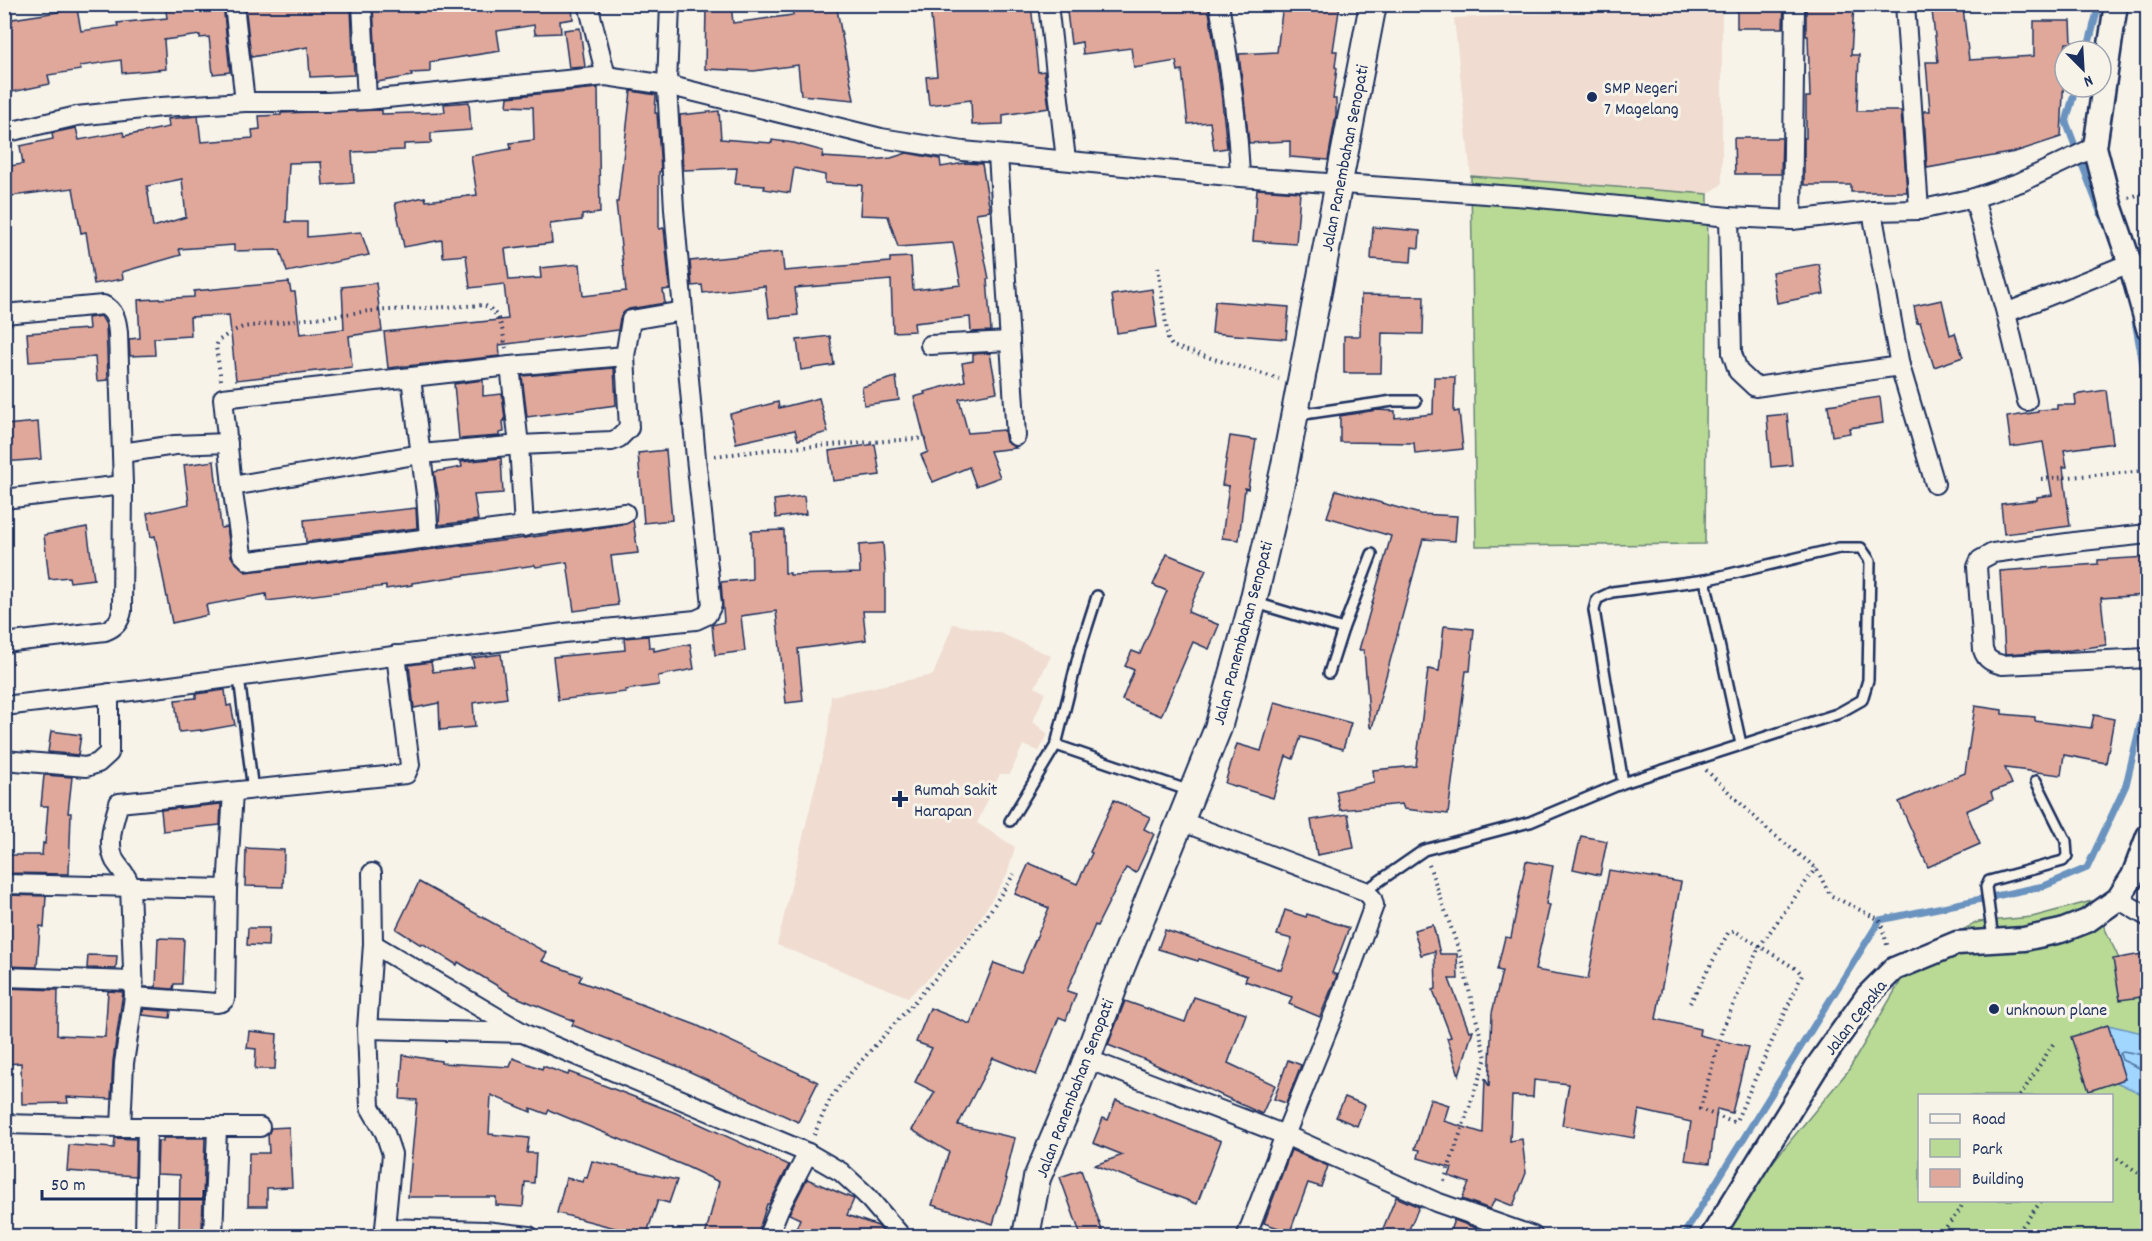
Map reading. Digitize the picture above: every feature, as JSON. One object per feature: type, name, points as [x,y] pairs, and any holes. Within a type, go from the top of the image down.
[{"type":"main road","name":"Jalan Panembahan Senopati","points":[[1026,1236],[1037,1178],[1087,1059],[1218,728],[1253,602],[1284,470],[1373,4]]},
{"type":"street","points":[[234,4],[245,102]]},
{"type":"street","points":[[362,4],[367,100]]},
{"type":"street","points":[[588,4],[606,76]]},
{"type":"street","points":[[4,706],[564,633],[702,619],[711,610],[674,209],[667,85],[670,4]]},
{"type":"street","points":[[1048,4],[1066,160]]},
{"type":"street","points":[[1219,4],[1228,54],[1239,148],[1240,177]]},
{"type":"street","points":[[1792,220],[1795,4]]},
{"type":"street","points":[[1905,4],[1919,210]]},
{"type":"street","points":[[2116,4],[2095,147],[2110,206],[2130,263],[2148,328]]},
{"type":"street","points":[[4,133],[77,116],[161,107],[245,102],[367,100],[606,76],[667,85],[880,138],[963,152],[1240,177],[1529,197],[1729,217],[1792,220],[1872,211],[1919,210],[1974,198],[2021,182],[2095,147]]},
{"type":"street","points":[[998,155],[1017,436]]},
{"type":"street","points":[[1974,198],[2006,312],[2027,401]]},
{"type":"street","points":[[1872,211],[1900,366],[1935,484]]},
{"type":"street","points":[[1729,217],[1732,353],[1738,371],[1755,387],[1900,366]]},
{"type":"street","points":[[2006,312],[2130,263]]},
{"type":"street","points":[[4,314],[103,305],[114,314],[118,333],[123,485],[122,611],[114,627],[105,631],[4,643]]},
{"type":"street","points":[[232,486],[421,454],[519,445],[612,441],[625,433],[630,421],[625,356],[631,320],[683,311]]},
{"type":"street","points":[[930,345],[1010,340]]},
{"type":"street","points":[[625,356],[510,366],[223,398],[242,554],[249,561],[625,513]]},
{"type":"street","points":[[510,366],[519,445],[524,527]]},
{"type":"street","points":[[411,378],[429,539]]},
{"type":"street","points":[[122,453],[175,445],[228,443]]},
{"type":"street","points":[[4,499],[123,485]]},
{"type":"street","points":[[2148,534],[1993,554],[1980,560],[1977,567],[1983,650],[1985,656],[1993,663],[2002,665],[2148,658]]},
{"type":"street","points":[[121,1127],[124,1063],[134,989],[130,886],[127,876],[114,859],[111,841],[112,825],[120,803],[406,774],[410,765],[396,656]]},
{"type":"street","points":[[4,760],[86,767],[98,763],[109,753],[109,693]]},
{"type":"street","points":[[4,976],[134,989],[222,1002],[225,996],[227,889],[233,792]]},
{"type":"street","points":[[1180,821],[1365,891],[1374,905],[1338,1004],[1246,1236]]},
{"type":"street","name":"Jalan Cepaka","points":[[1712,1236],[1816,1068],[1868,995],[1894,969],[1957,943],[1993,939],[2025,939],[2061,931],[2087,921],[2118,899],[2133,876],[2148,836]]},
{"type":"street","points":[[372,873],[373,944],[367,1029],[370,1107],[385,1133],[392,1154],[385,1232],[485,1231],[529,1236]]},
{"type":"street","points":[[4,884],[227,889]]},
{"type":"street","points":[[2118,899],[2148,917]]},
{"type":"street","points":[[373,944],[525,1034],[808,1153],[841,1172],[866,1195],[901,1236]]},
{"type":"street","points":[[367,1029],[525,1034]]},
{"type":"street","points":[[1087,1059],[1285,1135],[1436,1202],[1533,1236]]},
{"type":"street","points":[[4,1124],[260,1127]]},
{"type":"street","points":[[145,1236],[147,1127]]},
{"type":"street","points":[[213,1236],[218,1128]]},
{"type":"street","points":[[768,1236],[779,1209],[808,1153]]},
{"type":"lane","points":[[1295,415],[1393,401],[1416,401]]},
{"type":"lane","points":[[1365,891],[1424,850],[1530,822],[1623,783],[1837,714],[1862,700],[1868,680],[1870,561],[1861,548],[1839,548],[1705,580],[1612,592],[1597,599],[1594,610],[1623,783]]},
{"type":"lane","points":[[1329,673],[1372,554]]},
{"type":"lane","points":[[1705,580],[1741,744]]},
{"type":"lane","points":[[1010,821],[1056,744],[1080,649],[1097,596]]},
{"type":"lane","points":[[1253,602],[1343,629]]},
{"type":"lane","points":[[238,677],[253,791]]},
{"type":"lane","points":[[1056,744],[1192,792]]},
{"type":"lane","points":[[1993,939],[1986,888],[1989,881],[2063,861],[2067,856],[2066,841],[2036,781]]},
{"type":"path","points":[[1158,267],[1168,339],[1172,346],[1300,385]]},
{"type":"path","points":[[223,398],[216,347],[218,341],[223,337],[243,327],[370,311],[484,305],[493,310],[500,321],[510,366]]},
{"type":"path","points":[[696,458],[775,449],[928,438]]},
{"type":"path","points":[[2041,478],[2148,471]]},
{"type":"path","points":[[1696,760],[1768,830],[1816,868],[1830,895],[1880,920],[1894,969]]},
{"type":"path","points":[[1424,850],[1459,950],[1486,1058],[1436,1202]]},
{"type":"path","points":[[1690,1002],[1728,933],[1735,932],[1760,947],[1800,971],[1801,979],[1738,1119],[1732,1122],[1702,1112],[1700,1108],[1723,1028],[1760,947],[1816,868]]},
{"type":"path","points":[[808,1153],[820,1118],[830,1099],[985,919],[1014,874]]},
{"type":"path","points":[[2021,1094],[2054,1044]]},
{"type":"path","points":[[2113,1156],[2148,1179]]},
{"type":"path","points":[[1939,1236],[1960,1210],[1963,1202]]},
{"type":"path","points":[[2015,1236],[2040,1202]]},
{"type":"shaded area","name":"SMP Negeri 7 Magelang","points":[[1722,5],[1722,184],[1708,194],[1471,176],[1454,18]]},
{"type":"shaded area","name":"Rumah Sakit Harapan","points":[[953,624],[1000,633],[1051,656],[1035,687],[1045,693],[1033,722],[1048,734],[1039,751],[1023,745],[1010,774],[1000,774],[977,823],[1015,847],[1007,875],[974,928],[934,973],[908,997],[777,945],[828,733],[831,696],[933,675]]},
{"type":"green space","points":[[1471,176],[1708,194],[1705,544],[1476,546]]},
{"type":"green space","points":[[2092,901],[2135,993],[2147,999],[2147,1236],[1727,1236],[1761,1176],[1848,1071],[1917,953],[1978,922],[2032,917]]},
{"type":"water","points":[[2108,1025],[2147,1034],[2147,1099],[2142,1094],[2103,1076],[2101,1027]]},
{"type":"building","points":[[165,4],[223,4],[230,72],[213,74],[209,37],[200,38],[200,35],[164,40],[166,69],[122,73],[121,60],[80,66],[81,70],[48,75],[50,84],[7,93],[4,79],[4,41],[9,41],[6,20],[77,9],[81,31],[118,26],[117,23],[167,18]]},
{"type":"building","points":[[245,4],[348,4],[348,8],[351,8],[354,75],[310,77],[308,47],[251,57]]},
{"type":"building","points":[[525,4],[526,9],[572,7],[573,19],[560,21],[561,33],[535,34],[534,25],[497,31],[500,51],[430,62],[430,72],[411,73],[412,76],[377,82],[373,6]]},
{"type":"building","points":[[706,4],[731,4],[733,23],[793,15],[792,4],[836,4],[854,100],[801,95],[798,65],[754,71],[705,69]]},
{"type":"building","points":[[1031,4],[1038,72],[1044,71],[1049,108],[1003,115],[1003,124],[972,125],[971,100],[929,105],[926,77],[937,76],[930,6]]},
{"type":"building","points":[[1066,4],[1208,4],[1227,148],[1214,150],[1210,122],[1188,124],[1182,70],[1178,71],[1176,61],[1134,68],[1131,48],[1083,54],[1082,42],[1071,44]]},
{"type":"building","points":[[1283,4],[1340,4],[1333,51],[1337,51],[1333,99],[1336,99],[1336,115],[1328,160],[1290,157],[1290,141],[1249,143],[1239,54],[1277,52]]},
{"type":"building","points":[[1737,4],[1784,4],[1783,28],[1737,28]]},
{"type":"building","points":[[1806,4],[1854,4],[1851,55],[1859,55],[1857,111],[1901,111],[1907,192],[1851,192],[1851,185],[1804,185],[1806,97],[1810,97]]},
{"type":"building","points":[[1963,7],[1969,60],[2034,56],[2034,21],[2071,21],[2072,39],[2053,39],[2053,99],[2063,99],[2061,137],[2015,152],[1927,168],[1924,111],[1930,111],[1926,62],[1938,62],[1932,11]]},
{"type":"building","points":[[580,28],[585,67],[569,68],[564,30]]},
{"type":"building","points":[[598,88],[600,213],[582,215],[582,220],[550,224],[552,243],[505,249],[509,280],[541,278],[540,268],[580,264],[583,296],[626,291],[616,202],[618,202],[631,91],[656,95],[655,113],[657,113],[661,171],[659,172],[659,229],[664,228],[670,289],[663,290],[665,303],[629,309],[620,318],[618,330],[499,345],[500,356],[388,368],[384,332],[508,319],[504,284],[470,288],[466,255],[443,257],[442,240],[404,247],[395,203],[425,197],[426,201],[477,195],[471,156],[511,149],[510,143],[534,140],[533,107],[507,106],[508,97]]},
{"type":"building","points":[[469,102],[471,130],[431,133],[431,143],[404,144],[404,150],[352,152],[354,183],[323,185],[321,162],[289,163],[286,222],[307,222],[307,237],[361,232],[369,255],[287,272],[280,250],[234,251],[234,245],[179,249],[181,255],[122,272],[123,279],[94,284],[86,232],[81,233],[73,188],[4,197],[4,167],[23,164],[20,146],[53,139],[52,133],[76,128],[79,140],[123,132],[124,136],[169,127],[168,119],[198,116],[201,142],[253,138],[252,130],[260,129],[259,116],[281,115],[281,113],[382,110],[382,114],[445,112],[444,104]],"holes":[[[182,179],[186,217],[153,227],[147,186]]]},
{"type":"building","points":[[719,111],[721,139],[794,143],[823,151],[822,157],[871,160],[891,158],[907,153],[940,159],[941,167],[965,163],[982,164],[990,211],[976,213],[989,279],[987,279],[991,331],[971,332],[970,317],[914,323],[915,331],[893,332],[891,280],[795,288],[798,315],[769,318],[765,286],[703,293],[702,285],[692,286],[690,261],[782,252],[784,271],[890,262],[890,258],[911,257],[913,290],[961,285],[953,243],[898,247],[888,216],[860,215],[862,185],[825,183],[825,175],[794,168],[790,193],[764,189],[765,186],[735,184],[737,168],[683,170],[680,115]]},
{"type":"building","points":[[1734,138],[1782,138],[1781,174],[1735,174]]},
{"type":"building","points":[[1257,189],[1300,192],[1296,244],[1253,241]]},
{"type":"building","points":[[1373,227],[1420,231],[1419,248],[1412,247],[1411,262],[1371,259]]},
{"type":"building","points":[[1819,264],[1824,294],[1777,303],[1772,272]]},
{"type":"building","points":[[289,282],[291,292],[295,292],[300,334],[344,329],[342,287],[376,283],[382,331],[349,336],[352,367],[236,380],[229,315],[190,317],[191,336],[154,338],[155,355],[130,356],[129,339],[140,338],[138,300],[194,297],[194,291]]},
{"type":"building","points":[[1152,289],[1157,327],[1117,333],[1112,295]]},
{"type":"building","points":[[1361,295],[1424,296],[1423,334],[1382,333],[1381,373],[1344,373],[1344,336],[1360,336]]},
{"type":"building","points":[[1942,300],[1950,335],[1955,333],[1963,357],[1934,367],[1920,322],[1917,323],[1914,306]]},
{"type":"building","points":[[1215,301],[1289,307],[1286,339],[1212,333]]},
{"type":"building","points":[[101,316],[106,325],[108,380],[97,381],[95,357],[29,362],[27,333],[89,329],[88,318]]},
{"type":"building","points":[[830,336],[834,365],[801,370],[797,340]]},
{"type":"building","points":[[990,353],[997,392],[959,399],[968,433],[1004,430],[1006,442],[1016,448],[990,451],[1000,477],[976,486],[969,467],[933,482],[921,455],[928,452],[914,397],[965,381],[962,363],[973,361],[973,354]]},
{"type":"building","points":[[614,368],[616,405],[527,417],[522,376]]},
{"type":"building","points":[[896,377],[899,400],[864,405],[862,387]]},
{"type":"building","points":[[1434,377],[1455,377],[1454,412],[1459,411],[1463,449],[1415,454],[1414,443],[1340,442],[1340,416],[1376,410],[1395,411],[1395,418],[1433,414]]},
{"type":"building","points":[[483,380],[483,396],[502,394],[504,432],[499,433],[499,436],[459,439],[454,384]]},
{"type":"building","points":[[2106,390],[2113,443],[2064,450],[2067,467],[2063,467],[2070,526],[2004,534],[2001,504],[2037,500],[2037,497],[2052,495],[2043,442],[2011,447],[2007,417],[2038,412],[2038,410],[2057,409],[2057,405],[2076,405],[2075,395]]},
{"type":"building","points":[[1880,397],[1883,423],[1849,428],[1850,433],[1832,436],[1828,405]]},
{"type":"building","points":[[819,398],[828,432],[798,440],[795,430],[736,443],[730,414],[778,402],[779,408]]},
{"type":"building","points":[[1787,414],[1792,465],[1771,467],[1767,416]]},
{"type":"building","points":[[38,422],[41,459],[4,462],[4,425]]},
{"type":"building","points":[[1230,436],[1256,440],[1248,489],[1245,488],[1239,540],[1222,538],[1229,486],[1222,485]]},
{"type":"building","points":[[875,444],[880,475],[833,481],[829,451]]},
{"type":"building","points":[[666,450],[672,520],[644,523],[638,453]]},
{"type":"building","points":[[501,458],[503,493],[474,495],[478,520],[439,525],[440,506],[434,472],[462,467],[461,462]]},
{"type":"building","points":[[214,461],[221,528],[227,527],[231,556],[246,572],[525,538],[626,524],[633,520],[638,553],[611,556],[618,605],[574,611],[567,562],[412,583],[412,585],[386,589],[386,586],[267,601],[266,594],[206,605],[208,615],[172,623],[155,536],[151,537],[147,513],[189,504],[184,465]]},
{"type":"building","points":[[1336,490],[1420,514],[1457,516],[1455,541],[1423,539],[1372,728],[1370,727],[1364,650],[1359,650],[1391,536],[1327,517]]},
{"type":"building","points":[[804,496],[806,514],[776,518],[774,500]]},
{"type":"building","points":[[416,508],[417,528],[306,542],[304,520]]},
{"type":"building","points":[[87,527],[94,579],[70,582],[69,577],[49,579],[44,535]]},
{"type":"building","points":[[784,530],[785,573],[790,573],[790,575],[860,573],[859,545],[883,543],[885,573],[885,611],[863,611],[866,640],[798,649],[803,701],[786,703],[776,611],[741,616],[745,651],[715,655],[712,625],[724,622],[721,582],[752,579],[751,531]]},
{"type":"building","points":[[1167,554],[1206,570],[1188,612],[1219,625],[1209,649],[1193,642],[1161,716],[1122,700],[1134,670],[1125,666],[1132,651],[1140,654],[1167,591],[1153,585]]},
{"type":"building","points":[[2148,557],[2148,595],[2101,598],[2106,645],[2071,650],[2005,654],[2000,571],[2098,564],[2098,560]]},
{"type":"building","points":[[1444,626],[1474,629],[1470,671],[1466,671],[1448,814],[1404,809],[1402,804],[1340,810],[1336,791],[1374,782],[1373,770],[1416,766],[1428,669],[1439,671]]},
{"type":"building","points":[[648,636],[649,647],[654,647],[654,651],[690,644],[694,669],[658,676],[659,685],[625,690],[626,692],[558,700],[553,657],[625,650],[624,638]]},
{"type":"building","points":[[501,654],[507,698],[473,703],[475,727],[440,730],[439,703],[414,708],[409,665],[431,662],[433,672],[474,667],[472,658]]},
{"type":"building","points":[[225,690],[227,706],[231,705],[235,725],[179,732],[175,700],[196,698],[196,694]]},
{"type":"building","points":[[1275,702],[1351,723],[1343,749],[1301,737],[1293,759],[1286,756],[1273,798],[1225,783],[1237,744],[1261,751]]},
{"type":"building","points":[[1975,706],[2002,710],[2002,714],[2035,717],[2035,721],[2091,728],[2094,715],[2114,719],[2106,763],[2064,755],[2061,775],[2005,768],[2012,784],[1991,792],[1993,799],[1966,811],[1980,844],[1928,867],[1899,802],[1965,773]]},
{"type":"building","points":[[51,731],[81,735],[78,755],[48,752]]},
{"type":"building","points":[[44,775],[72,777],[68,813],[71,813],[69,874],[4,873],[4,855],[42,855],[48,806],[41,806]]},
{"type":"building","points":[[1114,800],[1150,817],[1144,829],[1154,834],[1136,873],[1126,868],[1097,926],[1095,925],[1067,991],[1076,994],[1066,1020],[1059,1017],[1036,1075],[993,1058],[958,1125],[1015,1138],[1005,1178],[1007,1179],[993,1224],[932,1205],[949,1152],[912,1130],[935,1092],[915,1082],[932,1048],[916,1042],[930,1008],[970,1024],[994,963],[1021,973],[1049,908],[1015,894],[1029,863],[1077,884]]},
{"type":"building","points":[[221,804],[220,825],[163,831],[161,810]]},
{"type":"building","points":[[1348,814],[1354,848],[1317,855],[1311,820]]},
{"type":"building","points":[[1581,836],[1607,841],[1600,875],[1573,869]]},
{"type":"building","points":[[246,848],[284,850],[283,887],[245,886]]},
{"type":"building","points":[[1526,861],[1553,866],[1546,904],[1550,905],[1535,970],[1588,979],[1609,870],[1681,882],[1656,1019],[1700,1029],[1699,1035],[1748,1047],[1732,1113],[1717,1109],[1710,1163],[1685,1160],[1691,1122],[1639,1110],[1634,1138],[1562,1125],[1569,1084],[1534,1080],[1533,1097],[1512,1096],[1510,1141],[1522,1139],[1526,1173],[1513,1206],[1495,1199],[1490,1209],[1462,1199],[1469,1183],[1449,1176],[1452,1168],[1418,1158],[1420,1150],[1415,1149],[1430,1099],[1449,1105],[1444,1121],[1483,1133],[1485,1078],[1489,1087],[1492,1013],[1502,971],[1497,970],[1505,937],[1511,938]]},
{"type":"building","points":[[419,882],[547,953],[542,961],[582,976],[579,981],[696,1025],[818,1082],[798,1122],[682,1068],[572,1025],[574,1021],[514,996],[458,962],[457,965],[422,943],[421,945],[396,929]]},
{"type":"building","points":[[4,895],[46,896],[44,927],[40,926],[37,967],[4,966]]},
{"type":"building","points":[[1285,910],[1306,917],[1307,914],[1349,928],[1332,973],[1337,975],[1320,1017],[1289,1004],[1292,997],[1245,981],[1247,976],[1199,959],[1198,961],[1158,949],[1165,930],[1281,970],[1292,939],[1277,935]]},
{"type":"building","points":[[1433,925],[1440,954],[1457,954],[1458,979],[1449,979],[1469,1031],[1473,1030],[1459,1075],[1447,1038],[1451,1037],[1433,990],[1436,989],[1435,951],[1421,955],[1414,930]]},
{"type":"building","points":[[248,928],[269,928],[268,946],[247,945]]},
{"type":"building","points":[[158,938],[184,939],[182,984],[174,984],[173,989],[145,987],[156,987]]},
{"type":"building","points":[[2148,953],[2148,996],[2120,1000],[2113,959]]},
{"type":"building","points":[[88,955],[117,956],[116,969],[87,968]]},
{"type":"building","points":[[4,988],[58,990],[57,1035],[105,1037],[108,991],[123,992],[113,1061],[111,1099],[67,1097],[68,1103],[22,1104],[21,1063],[4,1064]]},
{"type":"building","points":[[1194,997],[1246,1014],[1228,1063],[1275,1085],[1262,1114],[1108,1045],[1125,1001],[1185,1022]]},
{"type":"building","points":[[144,1009],[171,1011],[170,1018],[143,1015]]},
{"type":"building","points":[[2108,1025],[2125,1079],[2089,1091],[2071,1037]]},
{"type":"building","points":[[249,1031],[277,1034],[275,1069],[255,1069],[256,1049],[247,1048]]},
{"type":"building","points":[[403,1055],[441,1061],[441,1063],[510,1067],[513,1058],[542,1069],[543,1066],[568,1075],[569,1072],[676,1113],[789,1165],[767,1204],[757,1236],[705,1236],[719,1182],[549,1110],[547,1114],[531,1108],[531,1112],[491,1095],[489,1134],[529,1138],[527,1153],[536,1153],[534,1183],[525,1182],[523,1207],[496,1205],[496,1197],[408,1197],[417,1100],[400,1099]]},
{"type":"building","points":[[1288,1060],[1301,1065],[1286,1103],[1274,1099]]},
{"type":"building","points":[[1345,1097],[1365,1105],[1357,1126],[1336,1117]]},
{"type":"building","points":[[1116,1100],[1221,1141],[1197,1204],[1095,1165],[1123,1155],[1093,1143],[1103,1118],[1108,1120]]},
{"type":"building","points":[[289,1127],[292,1187],[267,1188],[267,1206],[248,1206],[249,1153],[269,1153],[268,1135],[271,1128]]},
{"type":"building","points":[[115,1138],[136,1139],[135,1176],[67,1171],[69,1145],[114,1148]]},
{"type":"building","points":[[163,1138],[205,1138],[202,1229],[179,1229],[180,1175],[157,1174],[158,1141],[163,1141]]},
{"type":"building","points":[[1291,1150],[1328,1166],[1321,1187],[1308,1183],[1290,1232],[1264,1223]]},
{"type":"building","points":[[592,1161],[677,1180],[669,1203],[658,1200],[646,1236],[557,1213],[566,1178],[583,1182],[584,1177],[587,1178]]},
{"type":"building","points":[[1081,1170],[1104,1236],[1081,1236],[1060,1177]]},
{"type":"building","points":[[807,1179],[854,1199],[847,1215],[878,1226],[887,1236],[793,1236],[800,1219],[789,1214]]},
{"type":"building","points":[[1396,1197],[1419,1207],[1406,1236],[1395,1236],[1382,1231]]},
{"type":"building","points":[[1454,1220],[1481,1230],[1479,1236],[1448,1236]]},
{"type":"waterway","points":[[2090,39],[2099,4]]},
{"type":"waterway","points":[[2073,99],[2066,122],[2104,222]]},
{"type":"waterway","points":[[2135,321],[2148,392]]},
{"type":"waterway","points":[[1684,1236],[1880,920],[2044,886],[2087,868],[2126,785],[2148,692]]},
{"type":"place","name":"SMP Negeri 7 Magelang","points":[[1592,97]]},
{"type":"place","name":"Rumah Sakit Harapan","points":[[900,799]]},
{"type":"place","name":"unknown plane","points":[[1994,1009]]}]
